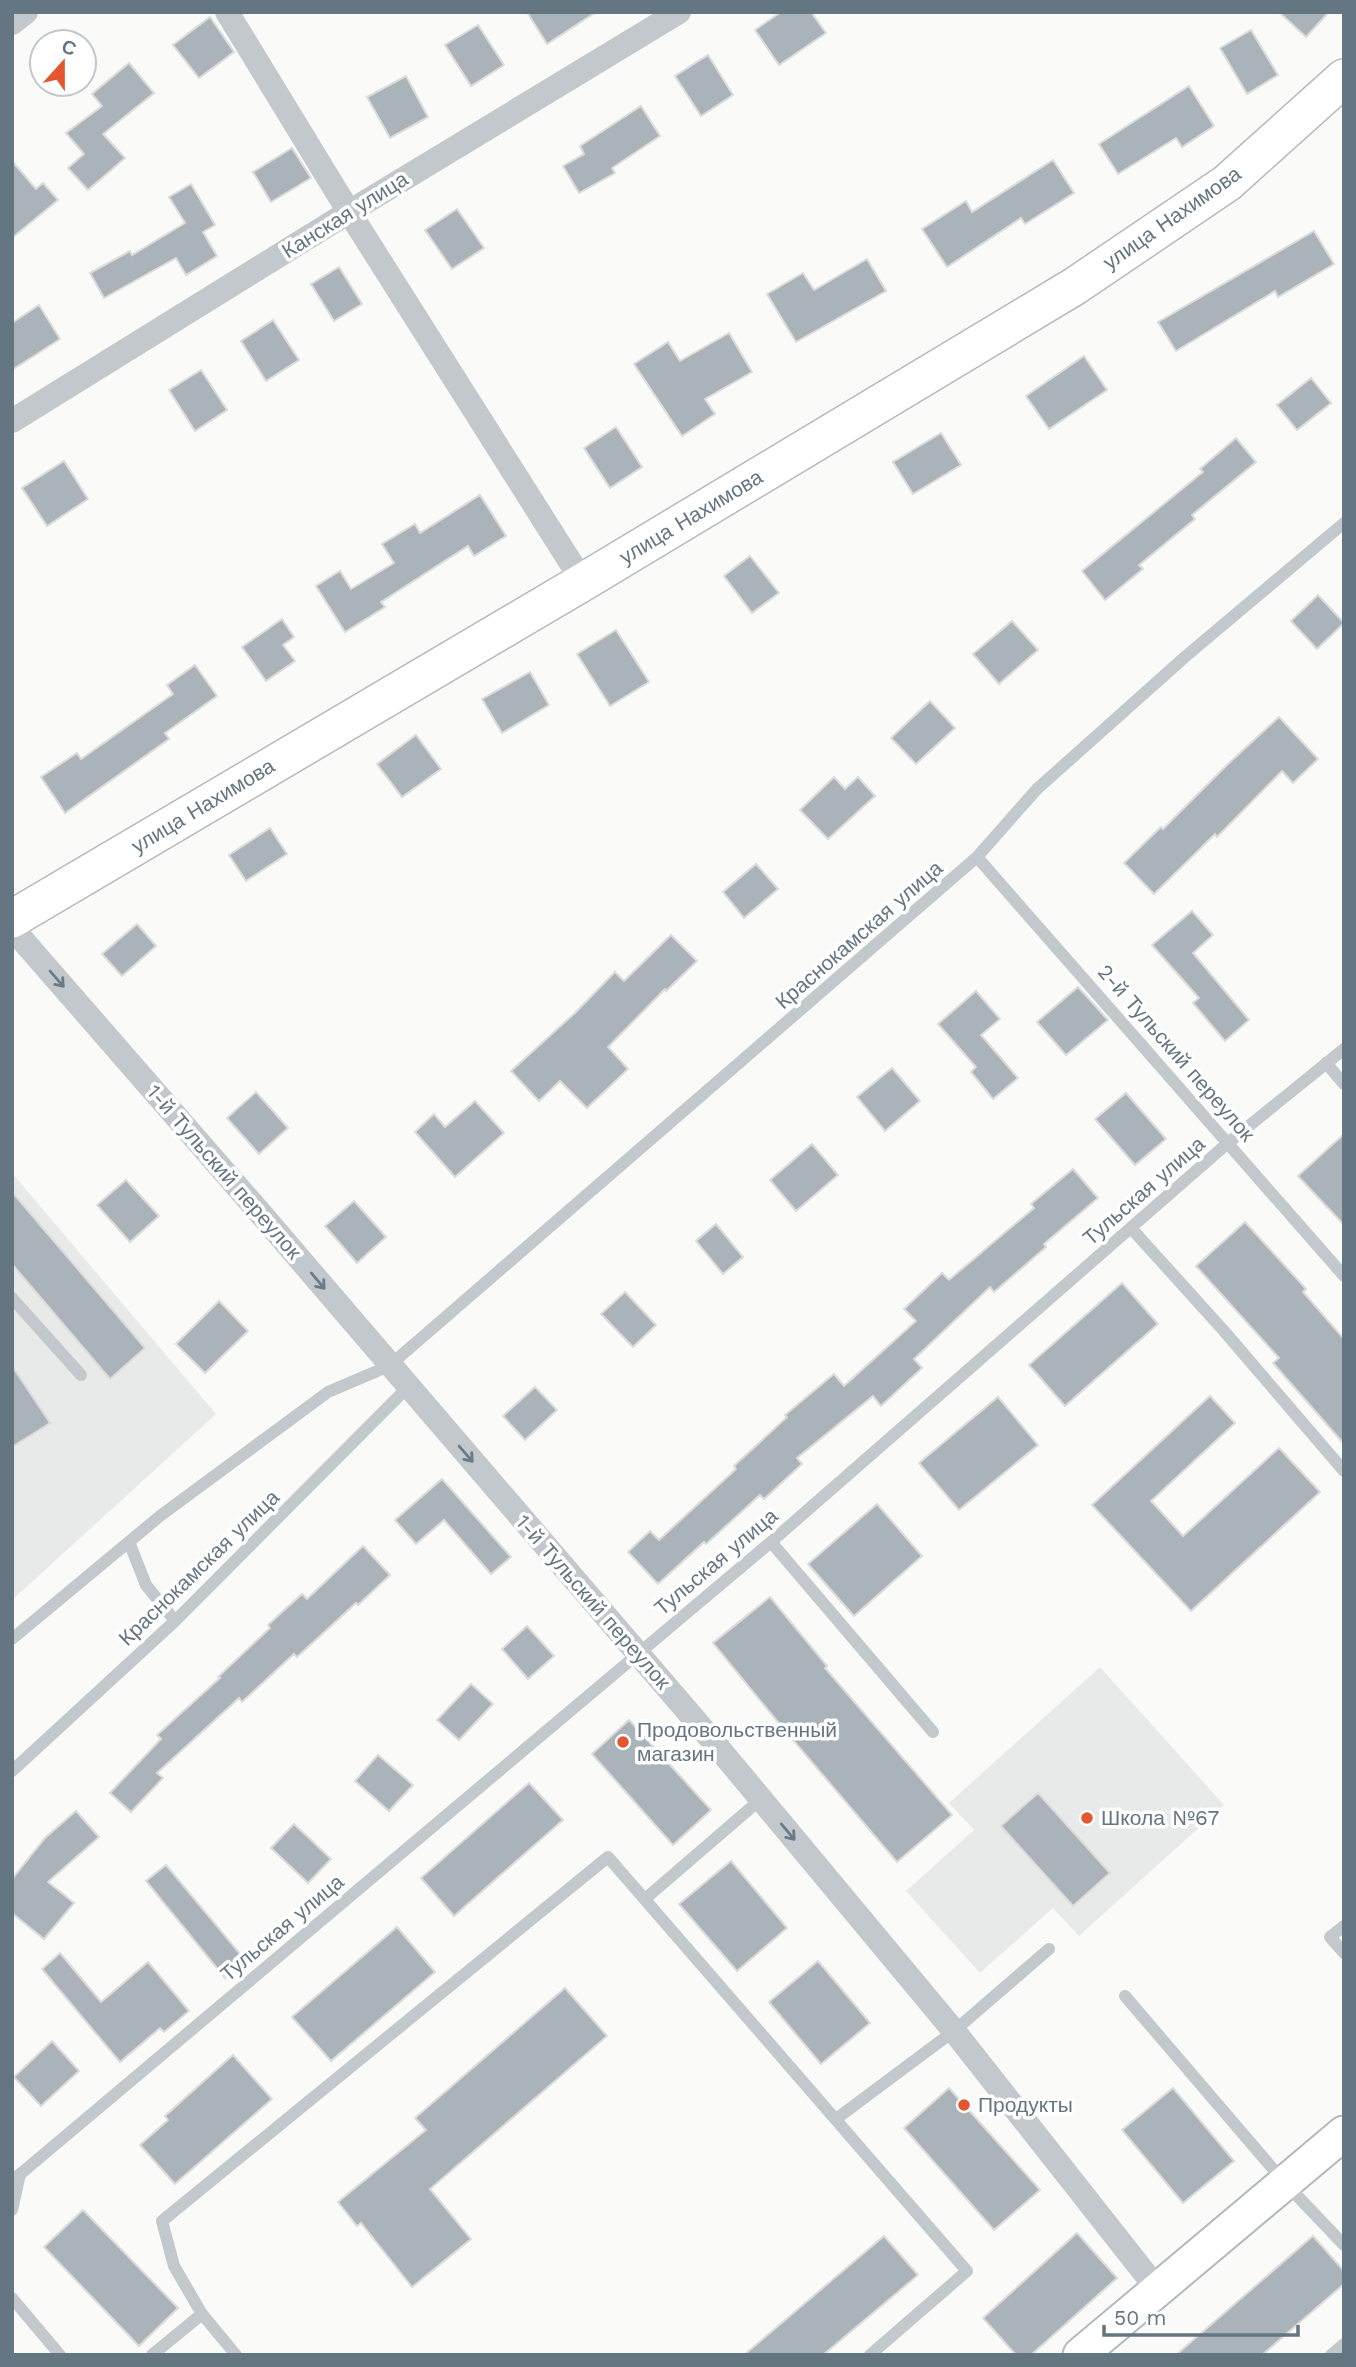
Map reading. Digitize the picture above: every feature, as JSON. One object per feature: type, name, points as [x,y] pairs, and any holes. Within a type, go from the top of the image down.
[{"type":"main road","name":"улица Нахимова","points":[[12,919],[583,582],[1075,286],[1227,183],[1344,78]]},
{"type":"street","points":[[12,23],[26,12]]},
{"type":"street","points":[[227,12],[349,212],[583,582]]},
{"type":"street","name":"Канская улица","points":[[12,421],[679,12]]},
{"type":"street","name":"1-й Тульский переулок","points":[[12,928],[255,1207],[761,1799],[954,2031],[1158,2290]]},
{"type":"street","points":[[1080,2355],[1344,2133]]},
{"type":"lane","name":"Краснокамская улица","points":[[12,1639],[160,1517],[328,1392],[389,1366],[977,857],[1037,789],[1186,656],[1344,523]]},
{"type":"lane","name":"2-й Тульский переулок","points":[[977,857],[1344,1276]]},
{"type":"lane","name":"Тульская улица","points":[[16,2178],[771,1542],[1229,1142],[1344,1049]]},
{"type":"lane","points":[[1326,1063],[1344,1084]]},
{"type":"lane","points":[[1131,1228],[1344,1471]]},
{"type":"lane","points":[[12,1298],[81,1375]]},
{"type":"lane","name":"Краснокамская улица","points":[[12,1770],[175,1621],[408,1387]]},
{"type":"lane","points":[[129,1542],[146,1586],[175,1621]]},
{"type":"lane","points":[[771,1542],[933,1732]]},
{"type":"lane","points":[[645,1899],[761,1799]]},
{"type":"lane","points":[[236,2355],[202,2314],[174,2266],[162,2221],[608,1857],[967,2271],[870,2355]]},
{"type":"lane","points":[[1344,1926],[1330,1937],[1344,1954]]},
{"type":"lane","points":[[836,2119],[954,2031],[1049,1949]]},
{"type":"lane","points":[[1125,1996],[1285,2183],[1344,2245]]},
{"type":"lane","points":[[12,2210],[16,2178]]},
{"type":"lane","points":[[12,2298],[60,2355]]},
{"type":"lane","points":[[152,2355],[202,2314]]},
{"type":"lane","points":[[1331,2355],[1344,2344]]},
{"type":"shaded area","points":[[12,1173],[216,1414],[12,1600]]},
{"type":"shaded area","name":"Школа №67","points":[[1100,1667],[1224,1805],[1079,1936],[1053,1908],[980,1973],[906,1891],[974,1830],[949,1803]]},
{"type":"building","points":[[527,12],[596,12],[547,44]]},
{"type":"building","points":[[781,12],[811,12],[826,33],[779,65],[755,30]]},
{"type":"building","points":[[1279,12],[1329,12],[1306,37]]},
{"type":"building","points":[[210,17],[234,52],[199,78],[173,45]]},
{"type":"building","points":[[478,25],[504,65],[471,86],[445,45]]},
{"type":"building","points":[[1251,30],[1278,75],[1247,94],[1220,48]]},
{"type":"building","points":[[708,55],[733,95],[701,116],[675,76]]},
{"type":"building","points":[[129,63],[154,93],[103,134],[125,158],[88,190],[68,168],[84,154],[66,133],[102,106],[95,98],[98,98],[98,89]]},
{"type":"building","points":[[406,76],[428,117],[390,138],[367,97]]},
{"type":"building","points":[[1189,86],[1214,126],[1182,147],[1176,138],[1118,174],[1099,144]]},
{"type":"building","points":[[641,106],[660,136],[612,168],[615,173],[579,193],[563,166],[584,154],[580,146]]},
{"type":"building","points":[[292,148],[311,178],[271,202],[253,172]]},
{"type":"building","points":[[1053,160],[1074,193],[1025,224],[1021,218],[947,267],[922,229],[966,201],[972,212]]},
{"type":"building","points":[[12,161],[36,189],[43,183],[58,200],[12,238]]},
{"type":"building","points":[[191,184],[215,225],[203,232],[217,256],[186,275],[176,258],[104,298],[90,273],[130,251],[132,255],[185,223],[169,197]]},
{"type":"building","points":[[457,209],[484,248],[452,269],[425,230]]},
{"type":"building","points":[[1314,231],[1334,264],[1278,297],[1275,291],[1176,351],[1158,322]]},
{"type":"building","points":[[867,259],[886,291],[796,342],[767,294],[803,273],[814,290]]},
{"type":"building","points":[[339,267],[362,304],[334,321],[311,284]]},
{"type":"building","points":[[39,305],[60,339],[12,370],[12,323]]},
{"type":"building","points":[[273,320],[299,360],[266,381],[241,341]]},
{"type":"building","points":[[729,333],[752,372],[705,399],[715,414],[682,436],[634,364],[668,342],[680,361]]},
{"type":"building","points":[[1084,356],[1107,390],[1049,429],[1026,396]]},
{"type":"building","points":[[201,370],[227,410],[195,431],[169,390]]},
{"type":"building","points":[[1311,378],[1331,403],[1297,430],[1277,405]]},
{"type":"building","points":[[616,427],[642,467],[610,488],[584,448]]},
{"type":"building","points":[[941,433],[961,465],[913,494],[893,462]]},
{"type":"building","points":[[1236,438],[1256,462],[1192,515],[1195,519],[1139,565],[1143,569],[1105,600],[1082,571],[1203,472],[1200,469]]},
{"type":"building","points":[[64,461],[88,499],[47,526],[22,488]]},
{"type":"building","points":[[480,495],[506,536],[474,556],[468,546],[381,602],[385,607],[345,632],[316,586],[340,571],[351,589],[394,563],[382,544],[415,524],[420,533]]},
{"type":"building","points":[[750,556],[779,593],[752,613],[724,576]]},
{"type":"building","points":[[1318,595],[1344,623],[1317,649],[1291,621]]},
{"type":"building","points":[[282,619],[294,637],[283,645],[295,661],[266,681],[242,647]]},
{"type":"building","points":[[1012,621],[1038,650],[999,684],[973,654]]},
{"type":"building","points":[[616,630],[649,682],[610,706],[577,654]]},
{"type":"building","points":[[195,665],[217,696],[165,733],[169,739],[65,813],[41,777],[77,753],[81,759],[173,694],[167,685]]},
{"type":"building","points":[[530,672],[549,705],[502,733],[482,699]]},
{"type":"building","points":[[930,701],[955,728],[916,764],[891,738]]},
{"type":"building","points":[[1279,717],[1318,759],[1293,783],[1282,771],[1217,837],[1215,834],[1154,894],[1124,863]]},
{"type":"building","points":[[416,735],[441,769],[402,797],[377,764]]},
{"type":"building","points":[[834,777],[845,789],[858,777],[875,796],[828,839],[800,810]]},
{"type":"building","points":[[270,828],[287,854],[246,881],[229,855]]},
{"type":"building","points":[[756,864],[778,889],[744,918],[723,892]]},
{"type":"building","points":[[1192,911],[1213,935],[1193,953],[1249,1020],[1225,1041],[1193,1003],[1199,998],[1152,945]]},
{"type":"building","points":[[137,924],[156,946],[122,976],[102,954]]},
{"type":"building","points":[[671,935],[697,961],[666,991],[665,989],[608,1047],[628,1069],[587,1108],[560,1081],[539,1101],[511,1071],[575,1013],[615,972],[624,981]]},
{"type":"building","points":[[1078,987],[1108,1020],[1066,1055],[1037,1022]]},
{"type":"building","points":[[976,991],[1000,1019],[981,1035],[1018,1078],[993,1099],[971,1072],[976,1067],[938,1024]]},
{"type":"building","points":[[892,1068],[920,1101],[885,1131],[857,1097]]},
{"type":"building","points":[[256,1092],[288,1128],[259,1154],[227,1118]]},
{"type":"building","points":[[1126,1093],[1166,1139],[1135,1165],[1095,1119]]},
{"type":"building","points":[[475,1101],[504,1133],[455,1177],[415,1132],[434,1114],[445,1127]]},
{"type":"building","points":[[1344,1134],[1344,1225],[1298,1176]]},
{"type":"building","points":[[812,1144],[838,1175],[796,1211],[770,1180]]},
{"type":"building","points":[[1073,1169],[1098,1198],[994,1292],[990,1287],[914,1359],[922,1368],[881,1406],[873,1396],[797,1458],[802,1464],[764,1499],[760,1495],[658,1584],[628,1552],[650,1531],[659,1540],[736,1469],[734,1466],[787,1417],[785,1415],[834,1374],[844,1386],[916,1321],[904,1309],[942,1273],[949,1280],[1034,1208],[1031,1204]]},
{"type":"building","points":[[126,1180],[159,1216],[130,1242],[97,1205]]},
{"type":"building","points":[[12,1192],[145,1348],[110,1379],[12,1264]]},
{"type":"building","points":[[354,1201],[386,1237],[357,1263],[325,1226]]},
{"type":"building","points":[[1245,1222],[1306,1289],[1303,1292],[1344,1339],[1344,1444],[1273,1363],[1279,1358],[1196,1266]]},
{"type":"building","points":[[716,1224],[743,1257],[723,1274],[696,1241]]},
{"type":"building","points":[[1122,1283],[1158,1324],[1065,1406],[1029,1365]]},
{"type":"building","points":[[625,1292],[656,1325],[633,1347],[601,1314]]},
{"type":"building","points":[[219,1301],[248,1331],[205,1373],[176,1344]]},
{"type":"building","points":[[12,1366],[50,1423],[12,1447]]},
{"type":"building","points":[[535,1387],[557,1410],[525,1440],[503,1416]]},
{"type":"building","points":[[1210,1396],[1235,1423],[1151,1501],[1183,1536],[1279,1448],[1320,1492],[1191,1611],[1092,1505]]},
{"type":"building","points":[[998,1397],[1038,1445],[959,1510],[919,1463]]},
{"type":"building","points":[[442,1479],[511,1557],[491,1574],[444,1520],[416,1544],[395,1520]]},
{"type":"building","points":[[877,1504],[922,1556],[854,1616],[808,1564]]},
{"type":"building","points":[[363,1546],[390,1575],[297,1657],[294,1654],[242,1702],[239,1698],[157,1773],[163,1778],[131,1812],[110,1793],[161,1739],[157,1735],[220,1678],[218,1677],[270,1628],[268,1625],[302,1594],[307,1599]]},
{"type":"building","points":[[770,1597],[827,1666],[825,1668],[952,1815],[897,1862],[713,1643]]},
{"type":"building","points":[[527,1626],[554,1656],[528,1679],[502,1649]]},
{"type":"building","points":[[471,1684],[493,1704],[459,1740],[437,1720]]},
{"type":"building","points":[[629,1720],[711,1810],[673,1845],[592,1754]]},
{"type":"building","points":[[378,1755],[413,1785],[389,1811],[355,1781]]},
{"type":"building","points":[[529,1783],[563,1820],[454,1916],[421,1878]]},
{"type":"building","points":[[1038,1793],[1110,1873],[1073,1906],[1001,1826]]},
{"type":"building","points":[[76,1811],[99,1837],[48,1882],[74,1903],[44,1939],[12,1913],[12,1879],[45,1838]]},
{"type":"building","points":[[294,1824],[331,1859],[308,1883],[271,1848]]},
{"type":"building","points":[[731,1861],[787,1928],[737,1971],[679,1904]]},
{"type":"building","points":[[166,1865],[246,1961],[225,1978],[146,1881]]},
{"type":"building","points":[[397,1927],[435,1972],[331,2061],[292,2017]]},
{"type":"building","points":[[60,1953],[101,2002],[148,1962],[189,2011],[164,2032],[160,2028],[120,2062],[42,1969]]},
{"type":"building","points":[[818,1961],[870,2023],[821,2064],[769,2002]]},
{"type":"building","points":[[565,1988],[607,2036],[430,2189],[471,2239],[412,2287],[361,2223],[357,2226],[338,2202],[426,2130],[415,2118]]},
{"type":"building","points":[[52,2041],[79,2071],[41,2106],[14,2077]]},
{"type":"building","points":[[233,2055],[272,2099],[175,2184],[140,2145],[168,2120],[165,2116]]},
{"type":"building","points":[[949,2088],[1040,2190],[994,2230],[904,2128]]},
{"type":"building","points":[[1173,2088],[1234,2161],[1183,2203],[1122,2130]]},
{"type":"building","points":[[83,2210],[178,2308],[139,2346],[44,2247]]},
{"type":"building","points":[[1077,2233],[1117,2278],[1031,2355],[1016,2355],[983,2318]]},
{"type":"building","points":[[884,2236],[918,2275],[823,2355],[744,2355]]},
{"type":"building","points":[[1313,2236],[1344,2271],[1344,2284],[1262,2355],[1176,2355]]},
{"type":"place","name":"Продовольственный магазин","points":[[623,1742]]},
{"type":"place","name":"Школа №67","points":[[1087,1818]]},
{"type":"place","name":"Продукты","points":[[964,2105]]}]
